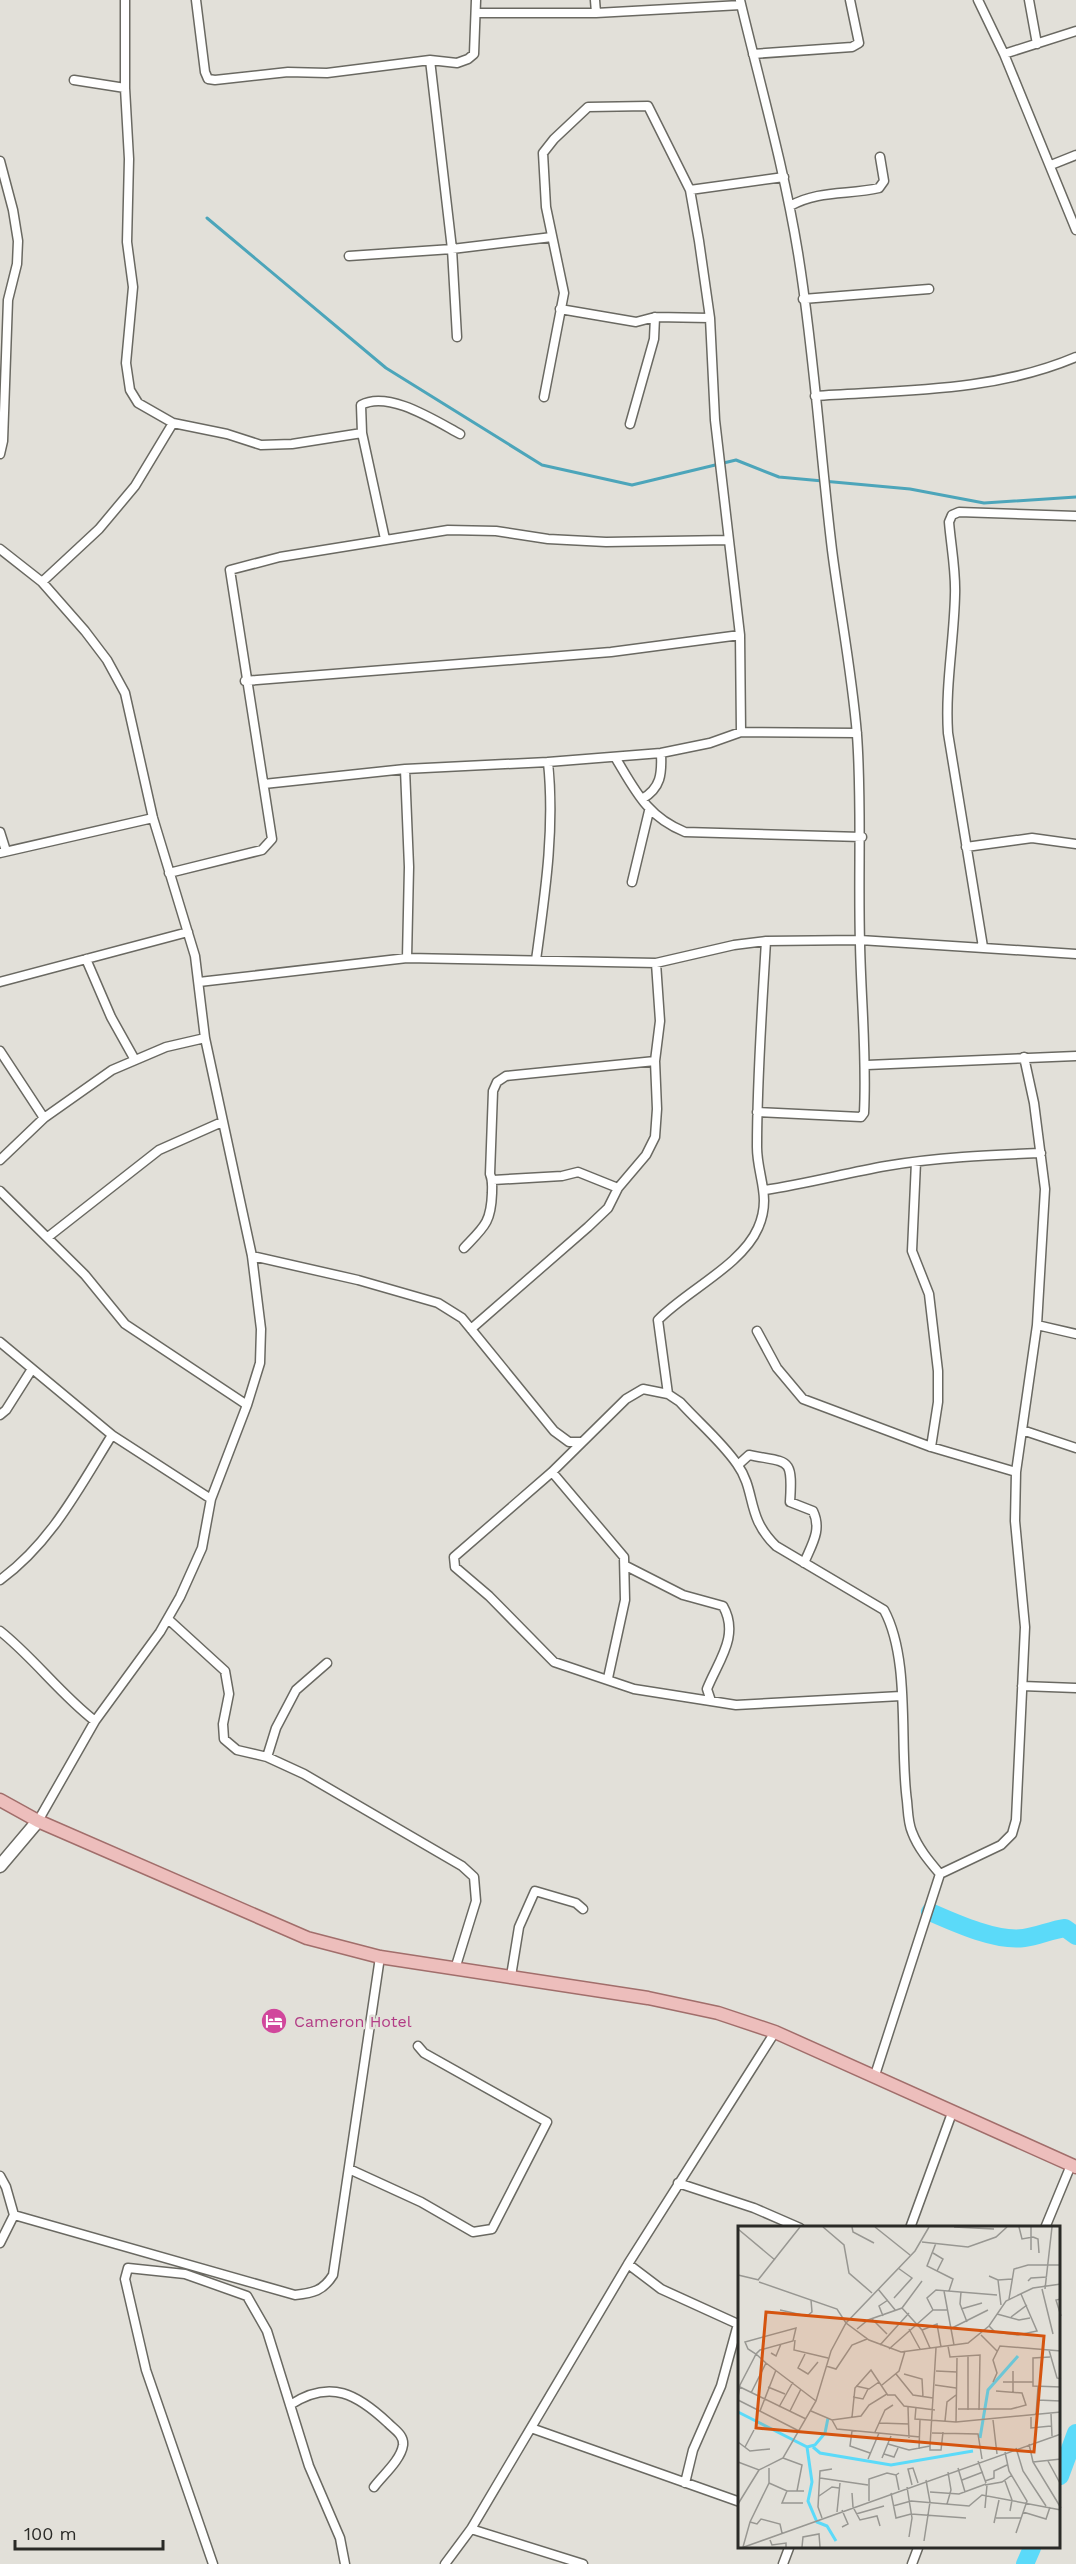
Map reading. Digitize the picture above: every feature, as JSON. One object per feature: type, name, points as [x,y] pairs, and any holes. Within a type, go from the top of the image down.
[{"type":"main road","points":[[0,1800],[38,1821],[288,1930],[380,1957],[659,2001],[718,2013],[775,2032],[1073,2166]]},
{"type":"street","points":[[125,0],[125,88],[129,159],[127,242],[133,287],[127,378],[138,403],[173,423],[227,434],[261,445],[292,444],[362,432]]},
{"type":"street","points":[[196,0],[205,72],[208,79],[288,72],[327,73],[430,60],[457,63],[474,54],[476,0]]},
{"type":"street","points":[[595,0],[596,13]]},
{"type":"street","points":[[753,54],[852,47],[859,43],[859,35],[850,0]]},
{"type":"street","points":[[978,0],[1004,54],[1076,230]]},
{"type":"street","points":[[1029,0],[1037,44]]},
{"type":"street","points":[[477,13],[596,13],[741,3],[790,206],[857,733],[862,837],[860,940],[867,1065],[864,1113],[861,1117],[757,1112]]},
{"type":"street","points":[[1004,54],[1076,31]]},
{"type":"street","points":[[430,60],[452,249],[457,337]]},
{"type":"street","points":[[74,80],[125,88]]},
{"type":"street","points":[[544,398],[564,293],[545,197],[543,153],[554,139],[588,107],[648,106],[690,190],[710,318],[719,455],[740,635],[741,732]]},
{"type":"street","points":[[1051,165],[1076,155]]},
{"type":"street","points":[[790,206],[802,199],[832,192],[879,188],[884,181],[880,157]]},
{"type":"street","points":[[0,161],[13,210],[18,241],[17,264],[8,300],[3,441],[0,454]]},
{"type":"street","points":[[690,190],[784,177]]},
{"type":"street","points":[[349,256],[452,249],[552,237]]},
{"type":"street","points":[[803,299],[929,289]]},
{"type":"street","points":[[560,309],[636,322],[655,317],[710,318]]},
{"type":"street","points":[[630,424],[654,339],[655,317]]},
{"type":"street","points":[[815,396],[929,388],[1022,376],[1076,357]]},
{"type":"street","points":[[385,539],[362,432],[361,405],[377,399],[420,412],[460,434]]},
{"type":"street","points":[[42,582],[99,529],[135,486],[173,423]]},
{"type":"street","points":[[983,947],[966,847],[947,708],[952,672],[956,593],[949,522],[952,515],[959,512],[1076,516]]},
{"type":"street","points":[[169,873],[262,850],[272,839],[230,570],[280,557],[448,530],[496,531],[548,539],[606,542],[729,540]]},
{"type":"street","points":[[0,549],[42,582],[107,660],[125,693],[153,818],[188,932],[199,982],[205,1038],[252,1256],[261,1329],[260,1363],[247,1405],[211,1498],[202,1548],[168,1620],[94,1721],[38,1821],[0,1866]]},
{"type":"street","points":[[246,681],[611,652],[740,635]]},
{"type":"street","points":[[264,784],[405,769],[548,762],[660,753],[710,743],[741,732],[857,733]]},
{"type":"street","points":[[642,799],[652,793],[659,783],[662,768],[660,753]]},
{"type":"street","points":[[615,757],[649,811],[669,825],[685,832],[862,837]]},
{"type":"street","points":[[536,960],[551,838],[552,799],[548,762]]},
{"type":"street","points":[[405,769],[409,867],[407,958]]},
{"type":"street","points":[[632,882],[649,811]]},
{"type":"street","points":[[0,832],[3,852],[153,818]]},
{"type":"street","points":[[966,847],[1032,838],[1076,844]]},
{"type":"street","points":[[0,982],[188,932]]},
{"type":"street","points":[[199,982],[407,958],[656,963],[766,941],[860,940],[1076,954]]},
{"type":"street","points":[[668,1394],[658,1320],[672,1305],[737,1256],[758,1228],[765,1190],[757,1154],[757,1112],[766,941]]},
{"type":"street","points":[[86,959],[111,1017],[135,1060]]},
{"type":"street","points":[[471,1329],[608,1208],[618,1188],[646,1155],[655,1137],[655,1061],[660,1021],[656,963]]},
{"type":"street","points":[[0,1160],[44,1118],[112,1070],[166,1047],[205,1038]]},
{"type":"street","points":[[0,1051],[44,1118]]},
{"type":"street","points":[[867,1065],[1076,1056]]},
{"type":"street","points":[[875,2075],[940,1874],[1001,1845],[1012,1834],[1016,1820],[1025,1627],[1015,1521],[1016,1472],[1036,1325],[1045,1226],[1045,1189],[1041,1153],[1024,1057]]},
{"type":"street","points":[[464,1248],[488,1224],[491,1215],[493,1091],[497,1082],[506,1076],[655,1061]]},
{"type":"street","points":[[48,1237],[159,1150],[222,1122]]},
{"type":"street","points":[[765,1190],[916,1162],[1041,1153]]},
{"type":"street","points":[[916,1162],[912,1251],[929,1294],[938,1371],[938,1402],[931,1447]]},
{"type":"street","points":[[493,1180],[562,1176],[578,1172],[618,1188]]},
{"type":"street","points":[[0,1191],[85,1275],[125,1324],[247,1405]]},
{"type":"street","points":[[252,1256],[358,1280],[438,1303],[462,1318],[554,1431],[569,1442],[580,1442]]},
{"type":"street","points":[[1036,1325],[1076,1334]]},
{"type":"street","points":[[757,1331],[777,1368],[803,1400],[931,1447],[1016,1472]]},
{"type":"street","points":[[0,1342],[112,1436],[211,1498]]},
{"type":"street","points":[[0,1415],[6,1410],[32,1369]]},
{"type":"street","points":[[901,1696],[736,1705],[634,1689],[608,1678],[554,1662],[489,1596],[455,1568],[454,1557],[552,1472],[626,1398],[643,1389],[668,1394],[680,1402],[738,1464],[755,1518],[763,1533],[776,1546],[884,1610],[896,1642],[901,1696],[903,1775],[911,1831],[924,1856],[940,1874]]},
{"type":"street","points":[[1022,1430],[1076,1449]]},
{"type":"street","points":[[0,1580],[26,1560],[52,1532],[112,1436]]},
{"type":"street","points":[[738,1464],[749,1455],[777,1459],[785,1462],[790,1468],[790,1502],[813,1511],[818,1522],[817,1534],[804,1563]]},
{"type":"street","points":[[552,1472],[624,1557],[625,1600],[608,1678]]},
{"type":"street","points":[[626,1566],[683,1595],[723,1606],[730,1619],[729,1635],[723,1655],[707,1689],[711,1701]]},
{"type":"street","points":[[168,1620],[225,1671],[229,1694],[223,1724],[225,1739],[237,1750],[267,1757],[304,1774],[453,1860],[474,1877],[476,1901],[455,1969]]},
{"type":"street","points":[[0,1631],[17,1645],[70,1702],[94,1721]]},
{"type":"street","points":[[267,1757],[276,1728],[296,1690],[327,1663]]},
{"type":"street","points":[[1022,1686],[1076,1688]]},
{"type":"street","points":[[511,1976],[519,1927],[535,1891],[576,1903],[583,1909]]},
{"type":"street","points":[[14,2215],[296,2295],[314,2293],[325,2286],[333,2276],[380,1957]]},
{"type":"street","points":[[445,2564],[471,2529],[628,2264],[775,2032]]},
{"type":"street","points":[[349,2169],[421,2202],[473,2232],[492,2229],[547,2121],[424,2053],[418,2046]]},
{"type":"street","points":[[911,2226],[952,2113]]},
{"type":"street","points":[[1046,2226],[1073,2166]]},
{"type":"street","points":[[0,2176],[6,2187],[14,2215],[0,2243]]},
{"type":"street","points":[[678,2183],[754,2208],[795,2226]]},
{"type":"street","points":[[628,2264],[661,2289],[738,2325]]},
{"type":"street","points":[[213,2564],[146,2370],[125,2279],[128,2268],[185,2274],[246,2295],[267,2331],[309,2466],[340,2538],[345,2564]]},
{"type":"street","points":[[685,2483],[693,2450],[721,2386],[738,2328]]},
{"type":"street","points":[[290,2405],[323,2392],[352,2394],[365,2401],[402,2436],[403,2444],[400,2453],[374,2487]]},
{"type":"street","points":[[531,2428],[738,2501]]},
{"type":"street","points":[[471,2529],[583,2564]]},
{"type":"street","points":[[783,2564],[788,2549]]},
{"type":"street","points":[[912,2564],[917,2549]]},
{"type":"waterway","points":[[207,218],[386,368],[542,465],[632,485],[736,460],[779,477],[910,489],[984,503],[1076,497]]},
{"type":"waterway","points":[[930,1912],[976,1931],[1001,1937],[1024,1938],[1065,1928],[1076,1936]]},
{"type":"waterway","points":[[1061,2473],[1076,2433]]},
{"type":"waterway","points":[[1025,2564],[1032,2549]]},
{"type":"place","name":"Cameron Hotel","points":[[274,2021]]}]
